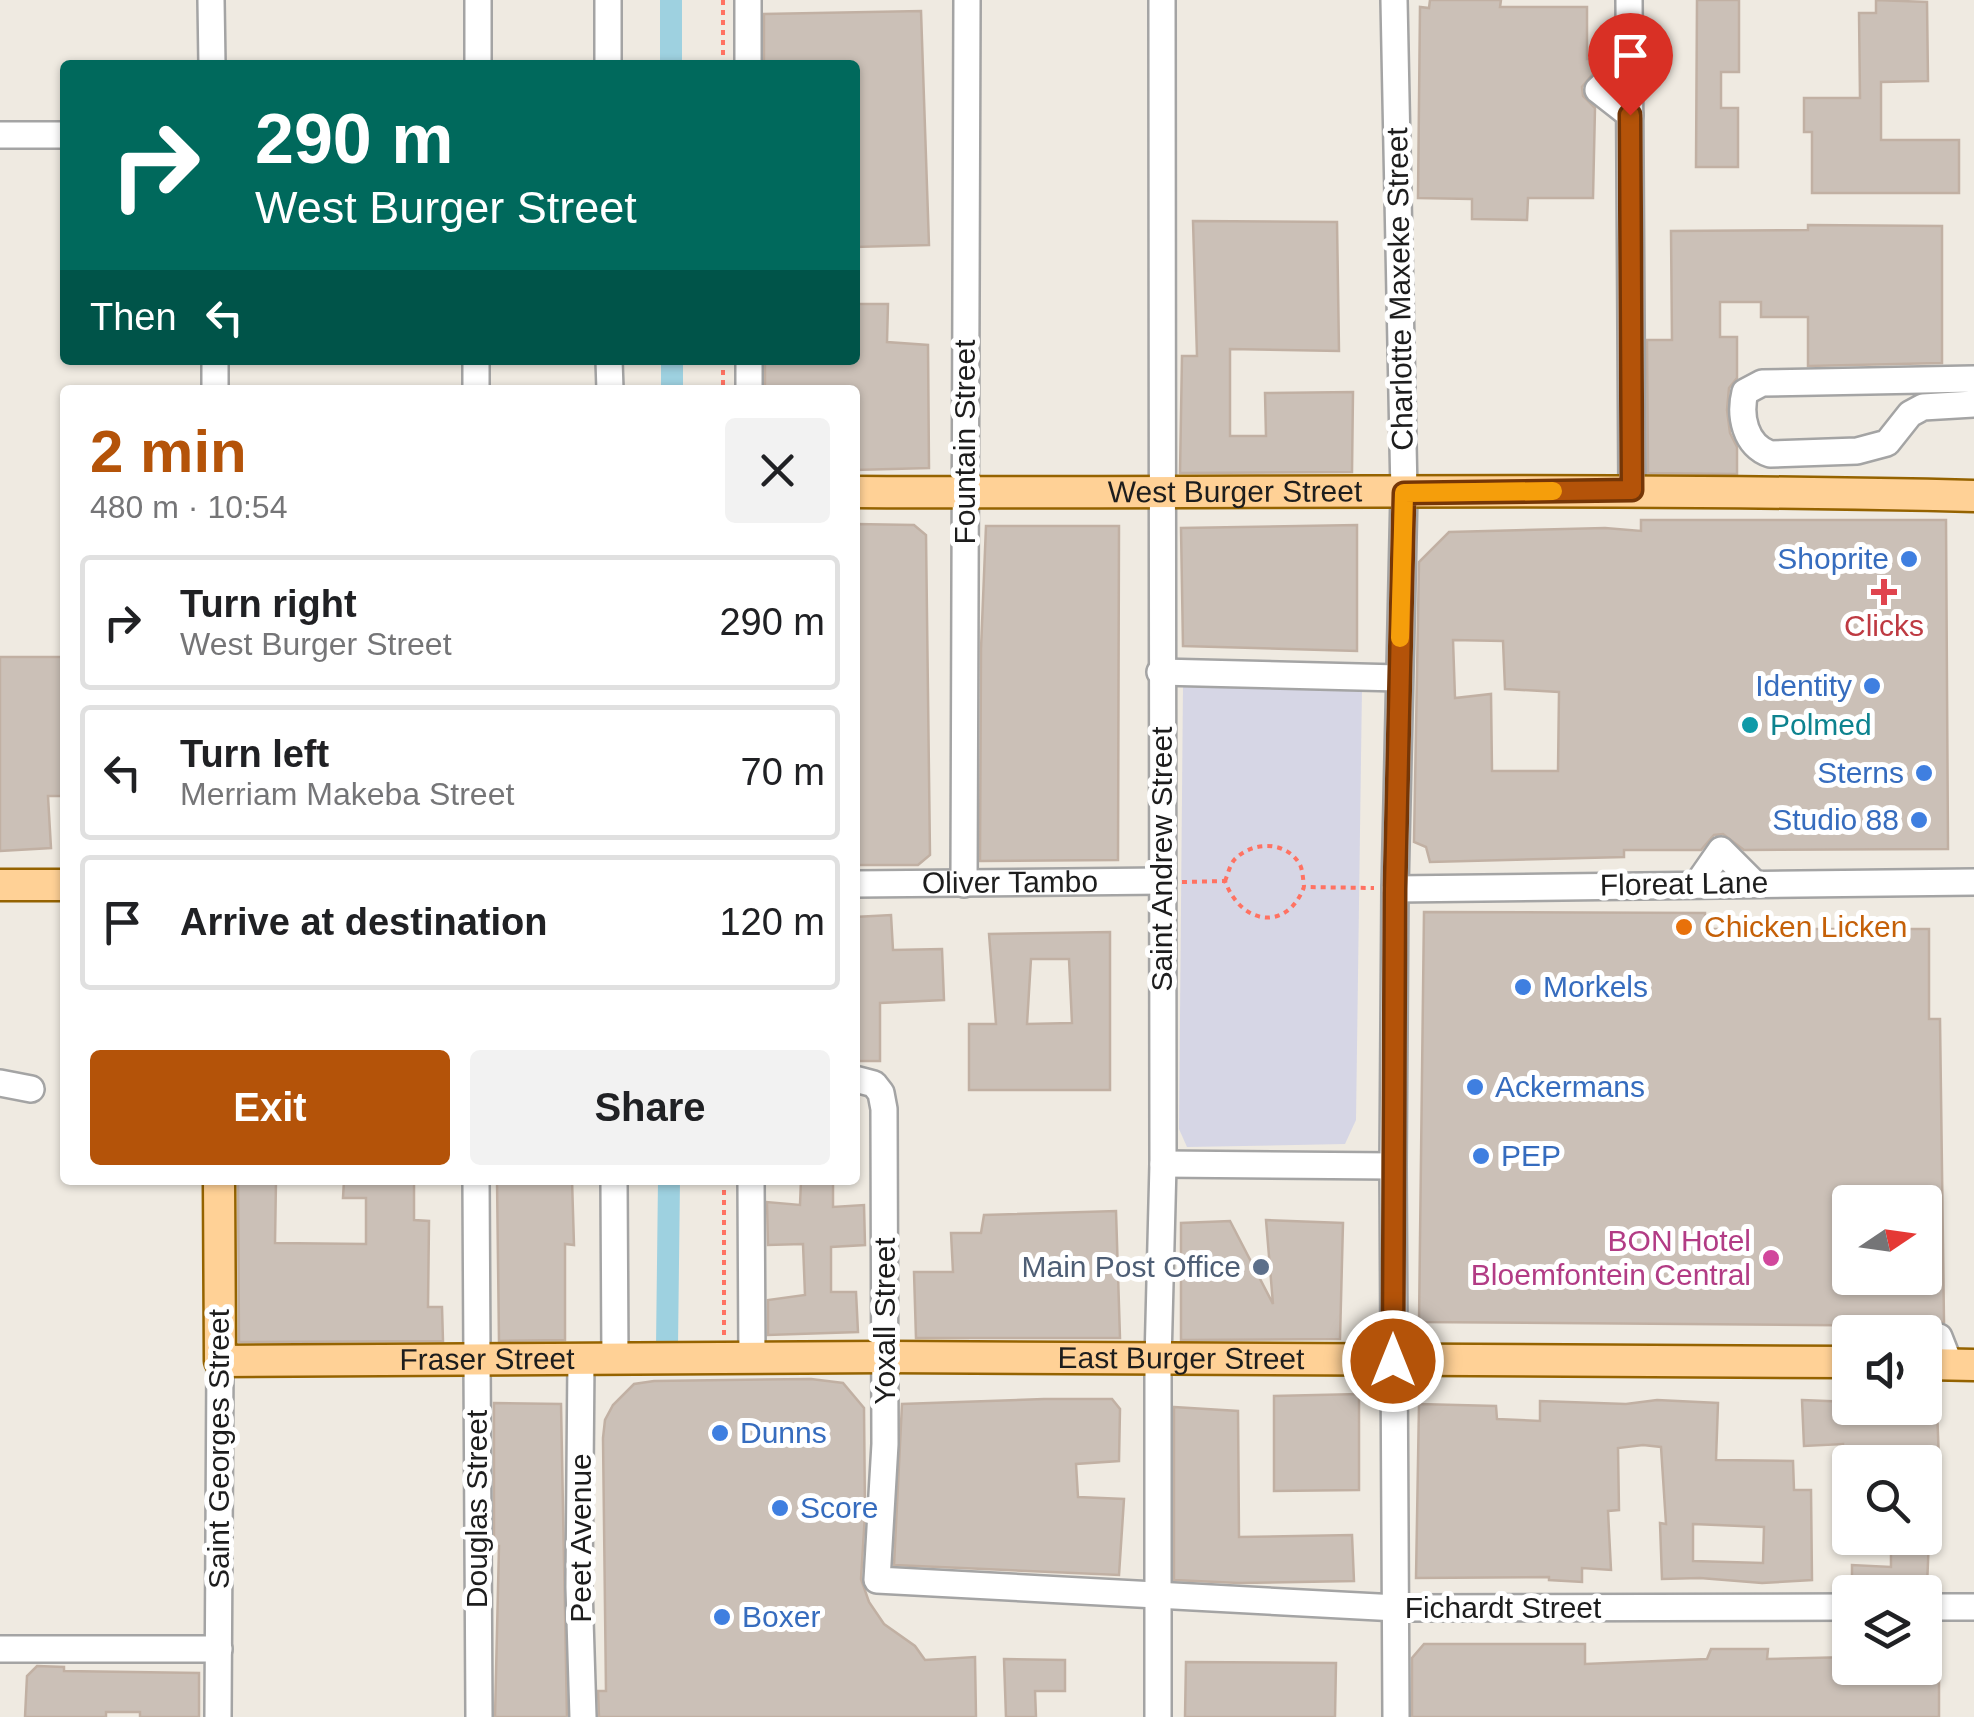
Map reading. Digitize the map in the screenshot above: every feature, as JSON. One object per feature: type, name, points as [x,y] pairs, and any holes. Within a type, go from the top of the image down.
[{"type":"main road","name":"West Burger Street","points":[[860,492],[1632,490],[1974,496]]},
{"type":"main road","points":[[0,885],[60,885]]},
{"type":"main road","name":"Saint Georges Street","points":[[219,1185],[220,1362]]},
{"type":"main road","name":"East Burger Street","points":[[738,1359],[1832,1362]]},
{"type":"main road","name":"Fraser Street","points":[[220,1362],[738,1359]]},
{"type":"street","points":[[211,0],[212,60]]},
{"type":"street","points":[[478,0],[478,60]]},
{"type":"street","points":[[608,0],[608,60]]},
{"type":"street","points":[[748,0],[748,60]]},
{"type":"street","name":"Fountain Street","points":[[964,884],[967,0]]},
{"type":"street","name":"Saint Andrew Street","points":[[1158,1717],[1158,1361],[1163,1164],[1162,0]]},
{"type":"street","name":"Charlotte Maxeke Street","points":[[1394,0],[1404,493],[1393,1166],[1396,1717]]},
{"type":"street","points":[[1629,0],[1632,490]]},
{"type":"street","points":[[0,135],[60,136]]},
{"type":"street","points":[[1974,379],[1762,383],[1745,392],[1742,407],[1744,428],[1760,450],[1770,454],[1857,451],[1887,443],[1910,414],[1928,407],[1974,404]]},
{"type":"street","points":[[1927,380],[1928,407]]},
{"type":"street","points":[[1160,672],[1399,678]]},
{"type":"street","name":"Oliver Tambo","points":[[860,884],[1163,881]]},
{"type":"street","name":"Floreat Lane","points":[[1395,889],[1974,882]]},
{"type":"street","name":"Yoxall Street","points":[[860,1080],[874,1084],[881,1093],[884,1109],[885,1444],[877,1580]]},
{"type":"street","points":[[0,1082],[30,1090]]},
{"type":"street","points":[[1163,1164],[1393,1166]]},
{"type":"street","name":"Douglas Street","points":[[476,1185],[478,1717]]},
{"type":"street","points":[[614,1185],[615,1360]]},
{"type":"street","points":[[738,1359],[752,1185]]},
{"type":"street","name":"Peet Avenue","points":[[582,1360],[582,1717]]},
{"type":"street","name":"Saint Georges Street","points":[[218,1717],[220,1362]]},
{"type":"street","name":"Fichardt Street","points":[[877,1580],[1396,1608],[1832,1607]]},
{"type":"street","points":[[1942,1607],[1974,1607]]},
{"type":"street","points":[[0,1650],[219,1648]]},
{"type":"path","points":[[723,0],[723,60]]},
{"type":"path","points":[[1267,845],[1285,850],[1301,865],[1304,887],[1298,904],[1282,914],[1262,917],[1245,912],[1232,901],[1225,881],[1233,860],[1250,848],[1267,845]]},
{"type":"path","points":[[1163,881],[1225,881]]},
{"type":"path","points":[[1304,887],[1395,889]]},
{"type":"path","points":[[724,1185],[738,1359]]},
{"type":"shaded area","points":[[1183,685],[1362,687],[1356,1120],[1345,1144],[1187,1147],[1179,1129]]},
{"type":"building","points":[[1430,0],[1501,0],[1500,7],[1587,7],[1587,59],[1596,59],[1596,70],[1582,87],[1583,96],[1595,108],[1593,198],[1528,198],[1527,220],[1472,219],[1472,199],[1418,198],[1420,7],[1429,8]]},
{"type":"building","points":[[1697,0],[1739,0],[1739,72],[1721,72],[1721,108],[1738,108],[1738,167],[1696,167]]},
{"type":"building","points":[[1876,0],[1927,2],[1928,81],[1881,82],[1881,140],[1959,140],[1959,193],[1812,193],[1812,132],[1804,132],[1804,98],[1860,98],[1859,13],[1876,13]]},
{"type":"building","points":[[921,11],[929,245],[860,247],[860,60],[764,60],[764,14]]},
{"type":"building","points":[[1193,221],[1337,222],[1339,351],[1230,349],[1230,436],[1266,436],[1265,393],[1353,392],[1352,472],[1180,473],[1182,356],[1197,356]]},
{"type":"building","points":[[1808,225],[1942,226],[1942,363],[1808,366],[1808,317],[1761,317],[1761,302],[1720,302],[1720,337],[1737,337],[1737,378],[1729,388],[1727,410],[1730,433],[1737,447],[1737,474],[1648,473],[1647,340],[1672,340],[1671,231],[1808,230]]},
{"type":"building","points":[[860,304],[888,304],[887,342],[928,345],[929,468],[860,470],[860,385],[765,385],[765,365],[860,365]]},
{"type":"building","points":[[1641,520],[1946,520],[1948,849],[1744,850],[1723,834],[1714,835],[1701,850],[1624,850],[1624,857],[1430,862],[1426,847],[1414,842],[1419,562],[1449,532],[1605,528],[1641,531]],"holes":[[[1453,640],[1503,641],[1505,689],[1559,692],[1558,771],[1492,771],[1491,694],[1455,698]]]},
{"type":"building","points":[[860,524],[914,525],[926,535],[930,855],[918,865],[860,865]]},
{"type":"building","points":[[1357,525],[1357,651],[1183,646],[1181,528]]},
{"type":"building","points":[[986,526],[1119,526],[1118,860],[980,861]]},
{"type":"building","points":[[0,657],[60,657],[60,796],[48,796],[51,848],[0,851]]},
{"type":"building","points":[[1424,912],[1705,913],[1705,929],[1929,929],[1929,1019],[1940,1019],[1944,1322],[1942,1315],[1832,1315],[1832,1325],[1419,1322]]},
{"type":"building","points":[[891,915],[893,950],[942,949],[944,1000],[880,1003],[880,1061],[860,1061],[860,917]]},
{"type":"building","points":[[1110,932],[1110,1090],[969,1090],[969,1024],[996,1024],[989,934]],"holes":[[[1031,959],[1069,959],[1072,1023],[1027,1024]]]},
{"type":"building","points":[[238,1185],[276,1185],[275,1243],[366,1244],[366,1198],[343,1198],[344,1185],[414,1185],[414,1220],[429,1221],[428,1307],[442,1307],[443,1341],[239,1342]]},
{"type":"building","points":[[497,1185],[572,1185],[574,1245],[565,1244],[565,1340],[499,1341]]},
{"type":"building","points":[[801,1185],[833,1185],[833,1207],[864,1205],[865,1245],[831,1247],[831,1292],[856,1292],[858,1332],[768,1335],[768,1300],[805,1295],[803,1244],[768,1245],[767,1202],[800,1205]]},
{"type":"building","points":[[1116,1211],[1120,1338],[916,1338],[914,1272],[953,1272],[951,1233],[981,1233],[984,1215]]},
{"type":"building","points":[[1266,1220],[1343,1223],[1340,1339],[1181,1340],[1181,1223],[1230,1221],[1273,1304]]},
{"type":"building","points":[[811,1379],[843,1383],[864,1408],[861,1579],[869,1602],[884,1624],[915,1646],[925,1660],[975,1657],[976,1717],[599,1717],[598,1691],[606,1691],[603,1438],[605,1420],[613,1405],[634,1384],[654,1381]]},
{"type":"building","points":[[1359,1394],[1359,1490],[1274,1491],[1274,1396]]},
{"type":"building","points":[[1112,1399],[1120,1409],[1119,1461],[1076,1464],[1078,1497],[1124,1499],[1119,1575],[894,1565],[902,1404]]},
{"type":"building","points":[[1657,1400],[1718,1403],[1716,1460],[1793,1461],[1794,1490],[1811,1490],[1812,1580],[1762,1583],[1662,1579],[1660,1523],[1666,1524],[1661,1447],[1643,1445],[1618,1448],[1619,1510],[1608,1511],[1611,1570],[1582,1568],[1582,1582],[1549,1577],[1416,1578],[1419,1404],[1496,1406],[1497,1419],[1540,1421],[1540,1401],[1626,1404]],"holes":[[[1693,1524],[1764,1527],[1763,1563],[1693,1561]]]},
{"type":"building","points":[[1802,1400],[1832,1401],[1832,1425],[1938,1425],[1938,1445],[1804,1446]]},
{"type":"building","points":[[494,1403],[561,1404],[567,1717],[495,1717],[499,1546],[494,1546]]},
{"type":"building","points":[[1174,1407],[1238,1411],[1239,1537],[1352,1535],[1354,1581],[1174,1580]]},
{"type":"building","points":[[1891,1555],[1928,1555],[1927,1575],[1852,1575],[1852,1565],[1891,1567]]},
{"type":"building","points":[[1424,1644],[1585,1644],[1585,1664],[1707,1659],[1711,1649],[1768,1649],[1767,1659],[1832,1657],[1832,1685],[1939,1685],[1939,1717],[1412,1717],[1412,1658]]},
{"type":"building","points":[[1004,1659],[1065,1660],[1065,1691],[1035,1691],[1036,1717],[1006,1717]]},
{"type":"building","points":[[1186,1662],[1336,1663],[1335,1717],[1185,1717]]},
{"type":"building","points":[[37,1666],[64,1667],[64,1671],[199,1673],[199,1717],[140,1717],[140,1712],[106,1712],[106,1717],[25,1717],[27,1676]]},
{"type":"waterway","points":[[671,0],[671,60]]},
{"type":"waterway","points":[[672,365],[672,385]]},
{"type":"waterway","points":[[667,1347],[669,1185]]},
{"type":"slow traffic","points":[[1400,638],[1404,493],[1553,491]]},
{"type":"place","name":"Shoprite","points":[[1909,559]]},
{"type":"place","name":"Clicks","points":[[1884,592]]},
{"type":"place","name":"Identity","points":[[1872,686]]},
{"type":"place","name":"Polmed","points":[[1750,725]]},
{"type":"place","name":"Sterns","points":[[1924,773]]},
{"type":"place","name":"Studio 88","points":[[1919,820]]},
{"type":"place","name":"Chicken Licken","points":[[1684,927]]},
{"type":"place","name":"Morkels","points":[[1523,987]]},
{"type":"place","name":"Ackermans","points":[[1475,1087]]},
{"type":"place","name":"PEP","points":[[1481,1156]]},
{"type":"place","name":"BON Hotel Bloemfontein Central","points":[[1771,1258]]},
{"type":"place","name":"Main Post Office","points":[[1261,1267]]},
{"type":"place","name":"Dunns","points":[[720,1433]]},
{"type":"place","name":"Score","points":[[780,1508]]},
{"type":"place","name":"Boxer","points":[[722,1617]]},
{"type":"route","points":[[1393,1361],[1395,889],[1404,493],[1632,490],[1630,115]]}]
